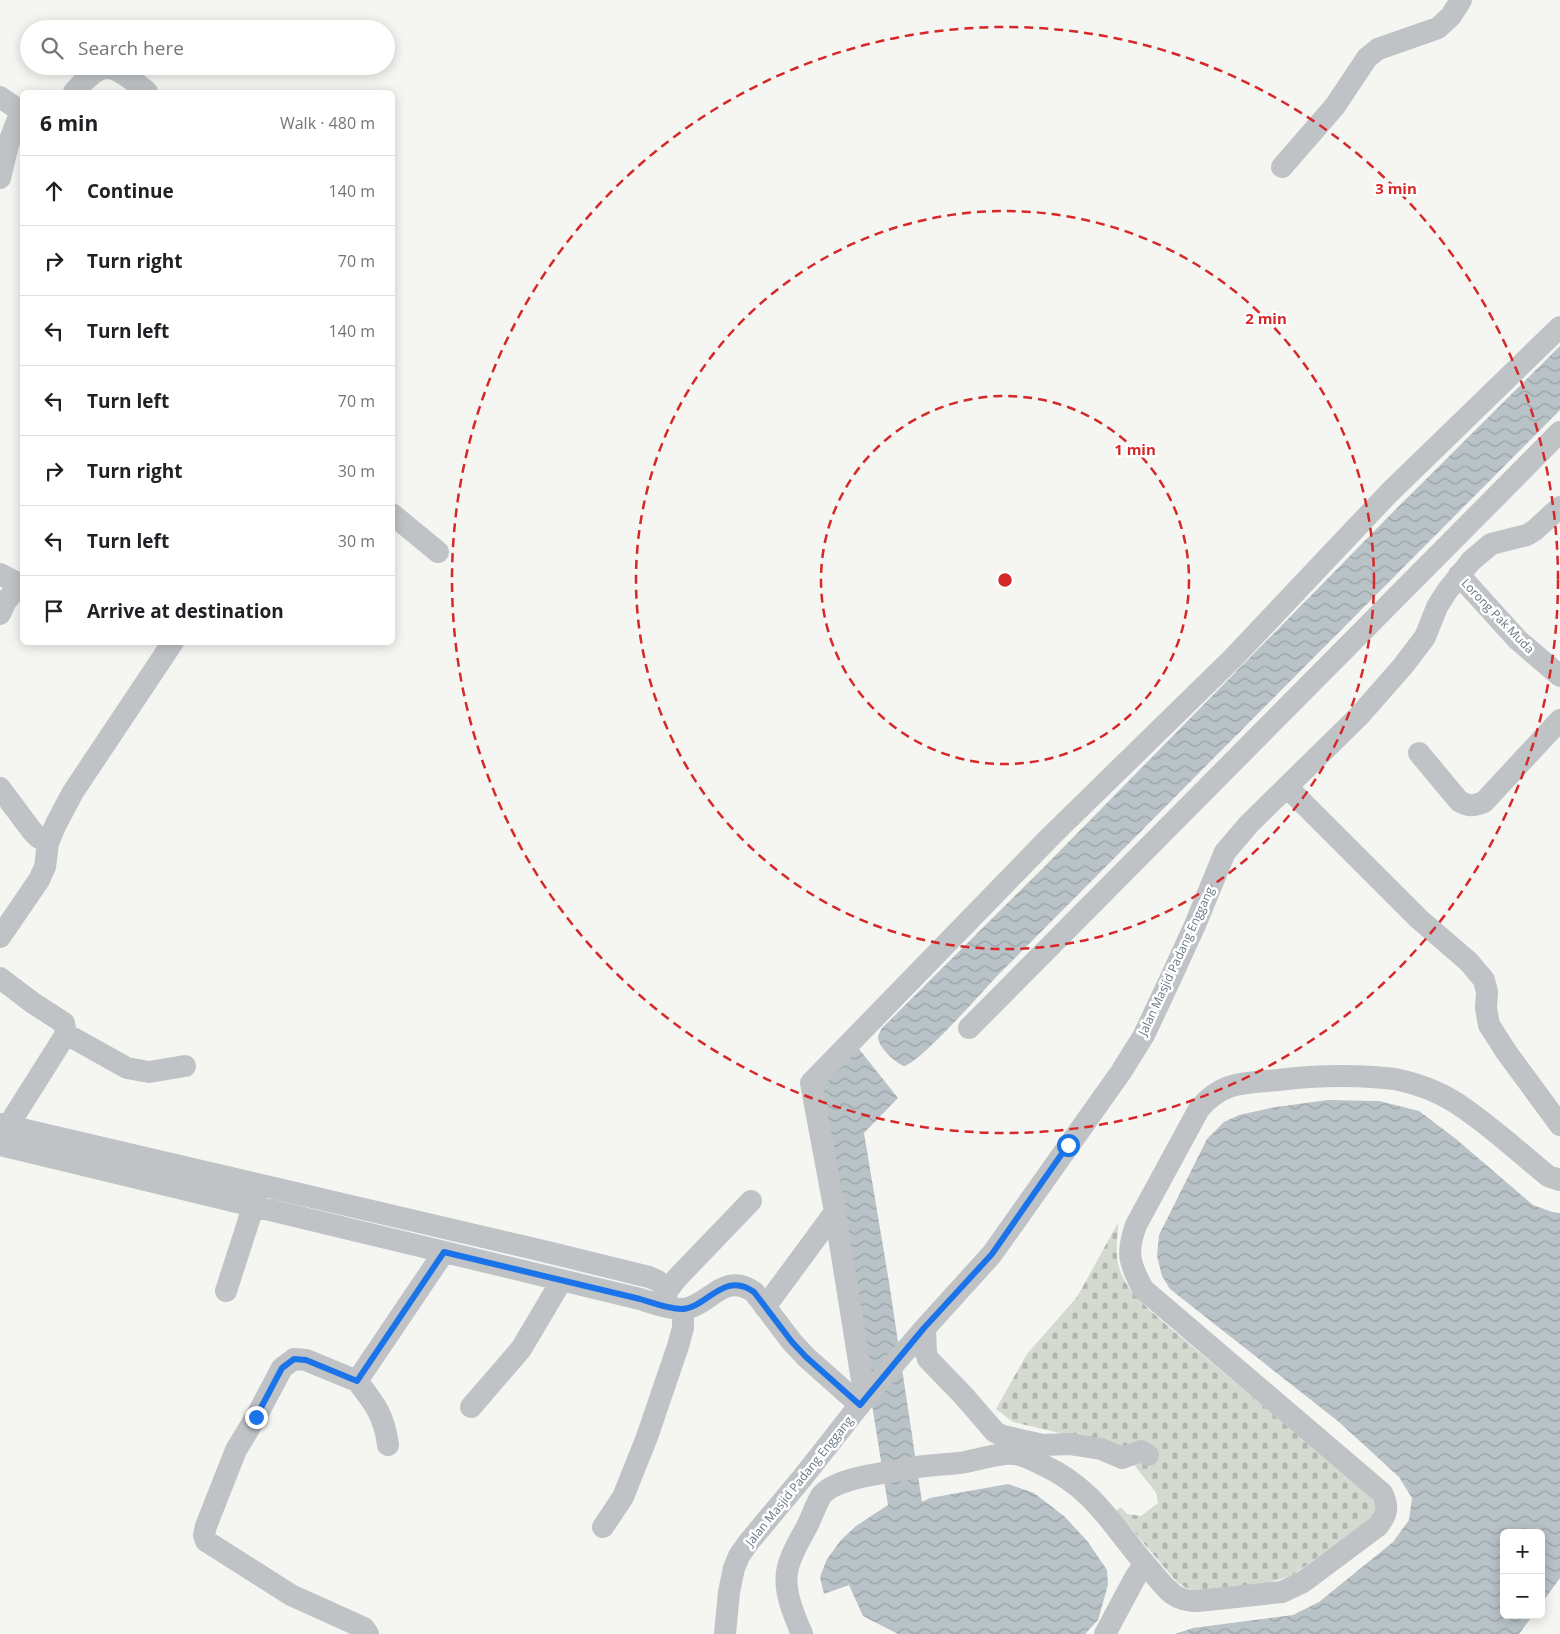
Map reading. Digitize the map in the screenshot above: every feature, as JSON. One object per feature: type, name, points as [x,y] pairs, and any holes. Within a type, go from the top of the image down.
[{"type":"street","points":[[1282,167],[1335,106],[1367,58],[1378,49],[1438,28],[1451,16],[1461,0]]},
{"type":"street","points":[[76,90],[92,75]]},
{"type":"street","points":[[125,75],[144,90]]},
{"type":"street","points":[[0,97],[20,111]]},
{"type":"street","points":[[0,178],[8,145],[20,117]]},
{"type":"street","points":[[864,1399],[835,1212],[811,1083],[1051,836],[1234,658],[1389,493],[1560,327]]},
{"type":"street","points":[[969,1028],[1560,432]]},
{"type":"street","name":"Jalan Masjid Padang Enggang","points":[[724,1634],[734,1568],[739,1556],[748,1543],[804,1477],[864,1399],[924,1328],[992,1254],[1121,1072],[1144,1035],[1195,925],[1225,852],[1250,824],[1359,716],[1416,651],[1425,637],[1437,606],[1471,560],[1491,544],[1527,535],[1535,530],[1560,506]]},
{"type":"street","points":[[395,516],[438,552]]},
{"type":"street","name":"Lorong Pak Muda","points":[[1459,575],[1518,640],[1560,676]]},
{"type":"street","points":[[0,614],[14,580]]},
{"type":"street","points":[[0,937],[39,880],[45,867],[48,843],[73,792],[171,645]]},
{"type":"street","points":[[1419,753],[1459,801],[1466,806],[1473,806],[1484,802],[1557,727]]},
{"type":"street","points":[[0,788],[32,831],[48,843]]},
{"type":"street","points":[[1288,788],[1419,919],[1469,962],[1484,980],[1487,992],[1486,1008],[1489,1025],[1560,1125]]},
{"type":"street","points":[[0,978],[64,1023],[66,1034],[2,1139],[257,1195],[539,1250],[650,1277],[658,1281],[671,1302],[682,1328],[678,1346],[647,1437],[623,1497],[603,1527]]},
{"type":"street","points":[[66,1034],[127,1068],[149,1072],[185,1066]]},
{"type":"street","points":[[802,1634],[794,1615],[788,1592],[787,1572],[794,1551],[821,1496],[830,1487],[847,1481],[918,1466],[959,1463],[1014,1454],[1031,1459],[1070,1480],[1090,1496],[1171,1593],[1178,1598],[1186,1600],[1198,1601],[1282,1592],[1303,1582],[1378,1526],[1384,1518],[1387,1502],[1382,1493],[1158,1303],[1143,1289],[1130,1261],[1130,1242],[1136,1225],[1194,1116],[1208,1098],[1220,1090],[1236,1084],[1305,1077],[1357,1076],[1398,1079],[1446,1097],[1466,1109],[1548,1176],[1560,1180]]},
{"type":"street","points":[[257,1195],[444,1252],[640,1299],[692,1306],[719,1290],[735,1285],[747,1287],[754,1292],[796,1347],[864,1399]]},
{"type":"street","points":[[226,1291],[257,1195]]},
{"type":"street","points":[[671,1302],[702,1252],[751,1201]]},
{"type":"street","points":[[766,1307],[835,1212]]},
{"type":"street","points":[[357,1381],[444,1252]]},
{"type":"street","points":[[471,1407],[521,1349],[562,1280]]},
{"type":"street","points":[[924,1328],[928,1358],[995,1432],[1003,1436],[1043,1445],[1069,1444],[1101,1449],[1122,1458],[1141,1451],[1148,1455]]},
{"type":"street","points":[[368,1634],[364,1628],[291,1595],[206,1541],[204,1535],[236,1450],[282,1368],[294,1359],[306,1360],[357,1381],[376,1405],[386,1427],[388,1445]]},
{"type":"street","points":[[1105,1634],[1136,1576],[1145,1564]]},
{"type":"green space","points":[[1118,1223],[1117,1257],[1119,1268],[1129,1288],[1144,1305],[1367,1493],[1374,1503],[1375,1508],[1370,1519],[1293,1575],[1262,1585],[1200,1591],[1183,1586],[1177,1582],[1116,1511],[1121,1507],[1127,1514],[1141,1516],[1158,1503],[1157,1494],[1120,1447],[1013,1422],[996,1409],[1027,1354],[1077,1297]]},
{"type":"water","points":[[1560,346],[1560,410],[997,976],[937,1040],[912,1062],[904,1066],[892,1058],[883,1049],[878,1040],[882,1028]]},
{"type":"water","points":[[855,1044],[898,1098],[864,1133],[889,1282],[922,1502],[930,1498],[1008,1484],[1034,1493],[1065,1517],[1088,1542],[1107,1570],[1108,1585],[1098,1620],[1085,1634],[898,1634],[863,1616],[849,1585],[824,1594],[820,1577],[827,1559],[841,1540],[856,1526],[888,1505],[820,1079]]},
{"type":"water","points":[[1328,1100],[1379,1101],[1419,1111],[1456,1139],[1533,1205],[1560,1213],[1560,1578],[1545,1599],[1545,1529],[1500,1529],[1500,1619],[1530,1619],[1519,1634],[1175,1634],[1193,1628],[1293,1615],[1319,1602],[1393,1542],[1409,1520],[1412,1498],[1399,1477],[1339,1422],[1170,1289],[1162,1276],[1157,1256],[1159,1235],[1207,1139],[1224,1122],[1239,1115],[1276,1107]]},
{"type":"route","points":[[256,1417],[282,1368],[294,1359],[306,1360],[357,1381],[444,1252],[683,1309],[692,1306],[719,1290],[735,1285],[747,1287],[754,1292],[782,1330],[806,1357],[860,1405],[924,1328],[992,1254],[1068,1145]]}]
